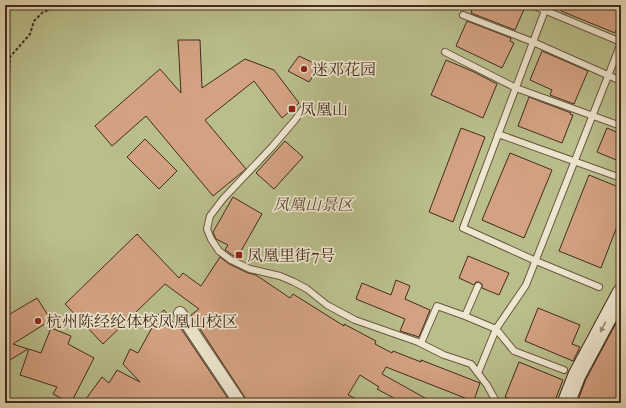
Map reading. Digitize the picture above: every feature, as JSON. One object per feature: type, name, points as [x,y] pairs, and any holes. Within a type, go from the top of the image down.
[{"type":"street","points":[[566,403],[577,375],[621,293]]},
{"type":"street","points":[[180,313],[240,403]]},
{"type":"lane","points":[[478,373],[496,329],[526,285],[621,42],[546,8],[532,5]]},
{"type":"lane","points":[[546,8],[463,228],[599,287]]},
{"type":"lane","points":[[463,15],[533,42],[621,81]]},
{"type":"lane","points":[[445,52],[516,88],[621,126]]},
{"type":"lane","points":[[306,105],[272,147],[223,199],[210,216],[207,229],[211,239],[219,251],[231,260],[250,270],[280,276],[307,289],[327,305],[355,320],[421,343],[444,355],[471,364],[487,384],[497,403]]},
{"type":"lane","points":[[498,134],[621,178]]},
{"type":"lane","points":[[465,316],[478,286]]},
{"type":"lane","points":[[421,343],[437,306],[496,329],[514,351],[564,370]]},
{"type":"path","points":[[5,82],[9,76],[10,57],[30,34],[34,21],[43,12],[62,5]]},
{"type":"green space","name":"凤凰山景区","points":[[5,5],[621,5],[621,403],[5,403]]},
{"type":"building","points":[[473,5],[519,5],[525,7],[515,30],[471,13]]},
{"type":"building","points":[[563,5],[621,5],[621,18],[615,33],[561,11]]},
{"type":"building","points":[[467,21],[511,38],[510,41],[514,43],[502,68],[456,46]]},
{"type":"building","points":[[178,40],[200,40],[202,88],[245,59],[274,70],[299,103],[282,118],[254,81],[205,120],[246,169],[213,196],[146,116],[112,146],[95,126],[160,69],[181,93]]},
{"type":"building","points":[[542,51],[588,71],[574,104],[550,95],[552,90],[530,80]]},
{"type":"building","name":"迷邓花园","points":[[299,56],[320,66],[309,82],[288,71]]},
{"type":"building","points":[[446,60],[497,84],[483,118],[431,95]]},
{"type":"building","points":[[529,97],[573,115],[562,143],[518,126]]},
{"type":"building","points":[[461,128],[485,137],[453,222],[429,212]]},
{"type":"building","points":[[607,128],[621,134],[621,162],[597,152]]},
{"type":"building","points":[[145,139],[177,171],[159,189],[127,157]]},
{"type":"building","points":[[285,141],[303,157],[274,189],[256,173]]},
{"type":"building","points":[[510,153],[552,170],[524,238],[482,220]]},
{"type":"building","points":[[589,175],[621,188],[621,216],[601,268],[559,251]]},
{"type":"building","points":[[233,197],[262,214],[237,258],[225,250],[228,245],[216,239],[213,232]]},
{"type":"building","points":[[137,234],[179,278],[183,273],[201,286],[220,257],[229,264],[256,275],[290,298],[293,294],[344,326],[344,324],[376,341],[375,344],[392,353],[393,351],[421,362],[421,360],[480,383],[473,403],[463,403],[465,398],[386,367],[382,374],[434,403],[403,403],[377,389],[379,387],[360,375],[348,395],[365,403],[247,403],[246,399],[191,315],[199,309],[165,284],[103,344],[65,304]]},
{"type":"building","points":[[468,256],[509,273],[499,295],[482,288],[482,284],[479,282],[476,282],[474,285],[459,278]]},
{"type":"building","points":[[396,280],[410,286],[405,299],[430,310],[419,337],[400,331],[405,319],[356,299],[362,283],[391,295]]},
{"type":"building","points":[[37,298],[51,320],[13,344],[28,349],[5,363],[5,317]]},
{"type":"building","points":[[538,308],[580,325],[572,344],[580,347],[573,361],[525,341]]},
{"type":"building","points":[[164,310],[176,326],[178,324],[231,403],[83,403],[102,377],[109,383],[117,370],[140,382],[123,364],[130,349],[138,353],[154,324],[152,320]]},
{"type":"building","points":[[621,314],[621,403],[577,403],[586,379]]},
{"type":"building","points":[[51,328],[71,336],[68,344],[94,358],[71,403],[53,394],[57,387],[20,375],[29,349],[41,353]]},
{"type":"building","points":[[519,362],[563,380],[554,403],[521,403],[505,397]]},
{"type":"place","name":"迷邓花园","points":[[304,69]]},
{"type":"place","name":"凤凰山","points":[[292,109]]},
{"type":"place","name":"凤凰里街7号","points":[[239,255]]},
{"type":"place","name":"杭州陈经纶体校凤凰山校区","points":[[38,321]]}]
